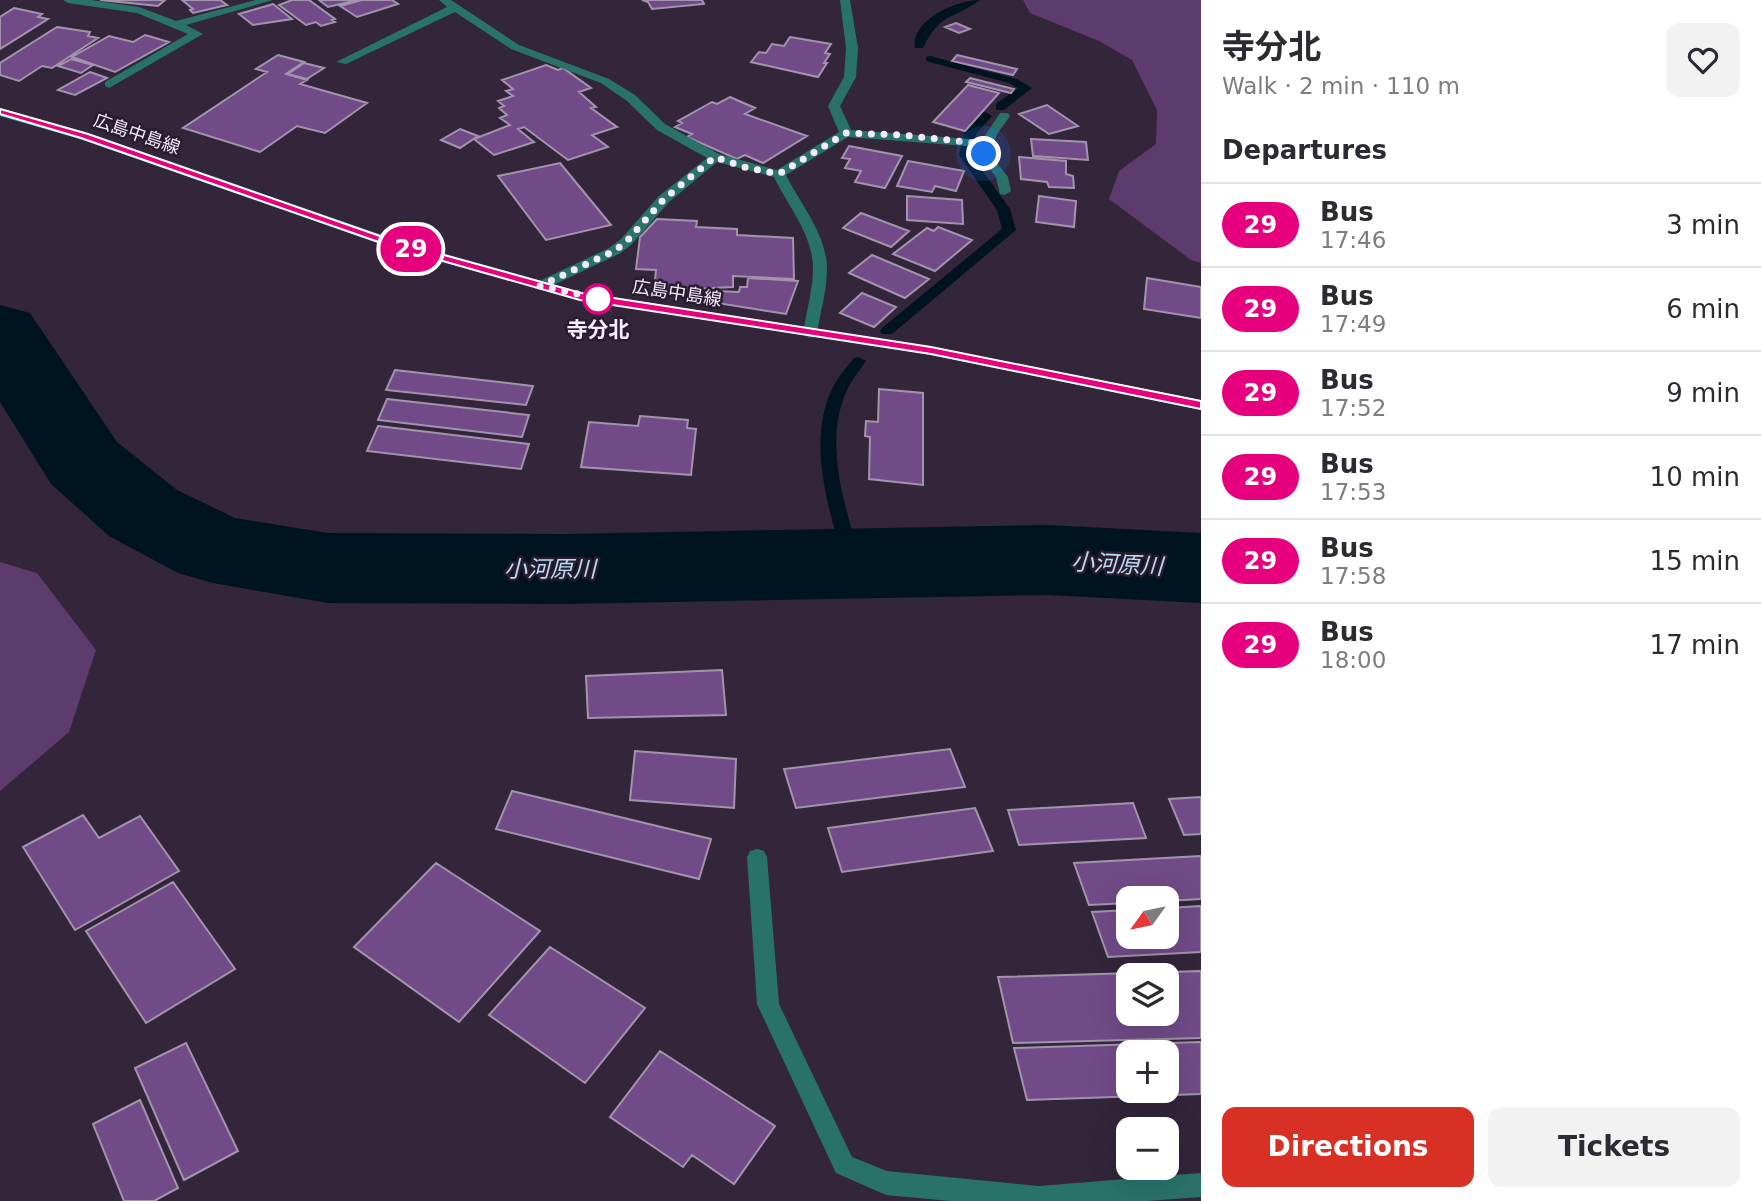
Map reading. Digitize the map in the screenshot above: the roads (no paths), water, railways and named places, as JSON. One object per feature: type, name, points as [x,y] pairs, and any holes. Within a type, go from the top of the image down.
[{"type":"main road","name":"広島中島線","points":[[0,112],[84,136],[394,244],[580,296],[931,351],[1201,405]]},
{"type":"street","points":[[68,0],[139,10],[197,34],[109,84]]},
{"type":"street","points":[[175,25],[268,0]]},
{"type":"street","points":[[845,0],[852,48],[850,77],[834,106],[846,133]]},
{"type":"street","points":[[342,62],[449,4],[515,47],[605,81],[631,98],[662,127],[715,157],[744,167],[779,174],[846,133],[886,134],[985,144]]},
{"type":"street","points":[[1004,116],[985,144],[984,154],[1003,177],[1005,191]]},
{"type":"street","points":[[540,286],[614,251],[626,242],[664,199],[715,157]]},
{"type":"street","points":[[779,174],[792,202],[805,220],[816,248],[820,268],[810,334]]},
{"type":"street","points":[[757,856],[768,1004],[844,1165],[886,1183],[1039,1198],[1201,1185]]},
{"type":"waterway","points":[[919,46],[926,29],[933,22],[949,11],[975,0]]},
{"type":"waterway","points":[[930,59],[1013,81],[1026,88],[1000,107]]},
{"type":"waterway","points":[[887,331],[1009,230],[1003,209],[965,155],[970,133],[986,116]]},
{"type":"waterway","name":"小河原川","points":[[0,331],[84,463],[143,513],[213,549],[328,568],[565,569],[1048,560],[1201,568]]},
{"type":"waterway","points":[[853,565],[836,502],[829,457],[829,435],[838,393],[859,361]]},
{"type":"place","name":"寺分北","points":[[598,299]]}]
